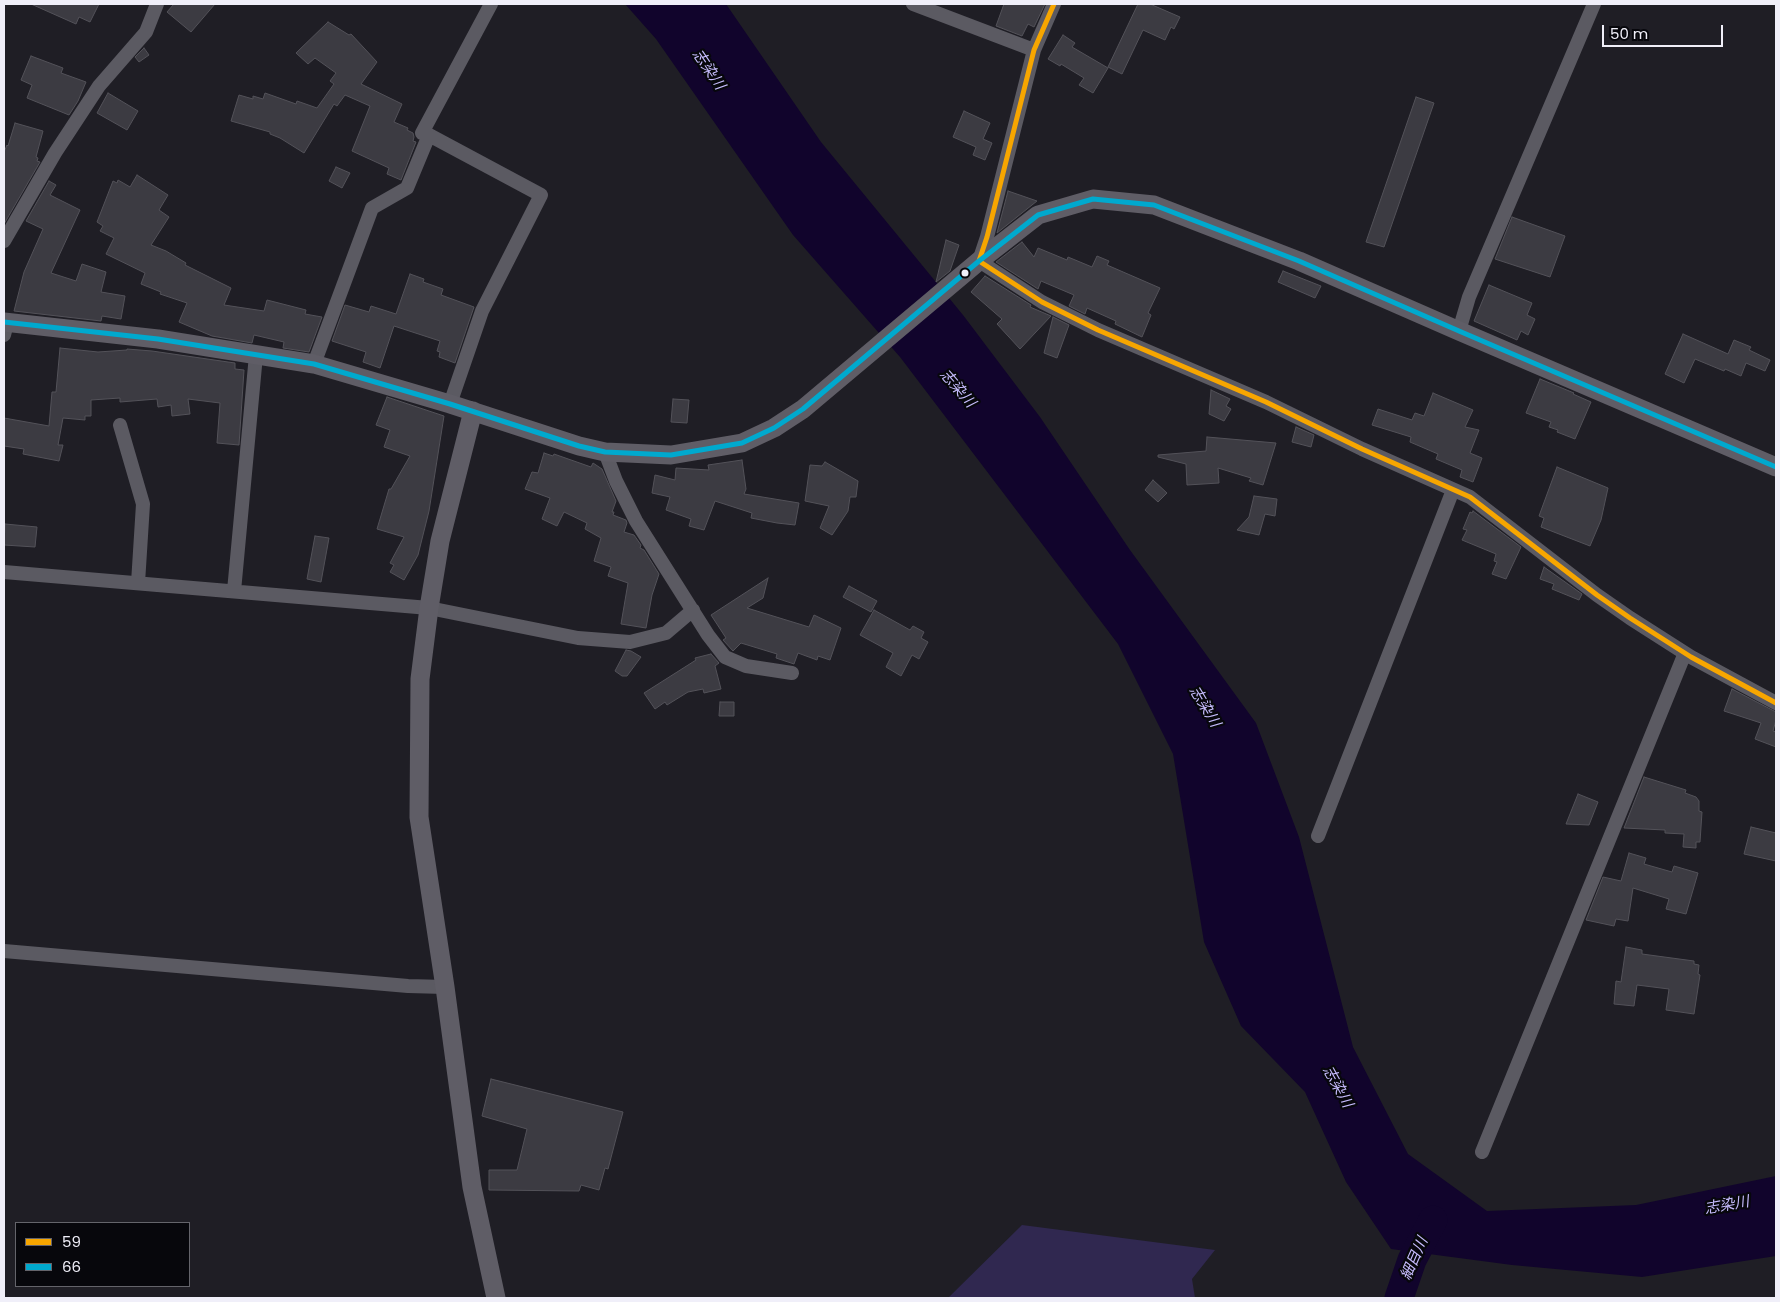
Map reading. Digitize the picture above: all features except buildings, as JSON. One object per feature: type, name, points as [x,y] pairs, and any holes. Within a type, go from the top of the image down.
[{"type":"street","points":[[4,241],[55,153],[99,86],[146,32],[157,4]]},
{"type":"street","points":[[450,404],[482,311],[541,196],[429,135],[422,133],[491,4]]},
{"type":"street","points":[[913,4],[1034,50]]},
{"type":"street","points":[[979,262],[1034,50],[1054,4]]},
{"type":"street","points":[[1459,332],[1469,297],[1594,4]]},
{"type":"street","points":[[314,364],[372,208],[407,188],[429,135]]},
{"type":"street","points":[[5,327],[158,339],[314,364],[473,411],[580,446],[604,452],[671,455],[742,443],[774,428],[803,409],[1038,215],[1093,199],[1154,205],[1298,261],[1776,467]]},
{"type":"street","points":[[979,262],[1042,302],[1098,330],[1266,402],[1362,450],[1470,497],[1597,595],[1685,653],[1776,703]]},
{"type":"street","points":[[234,591],[256,355]]},
{"type":"street","points":[[473,411],[440,541],[429,608],[420,679],[419,817],[445,987],[472,1187],[496,1298]]},
{"type":"street","points":[[120,425],[143,504],[138,583]]},
{"type":"street","points":[[604,452],[616,482],[636,521],[724,657],[746,666],[792,674]]},
{"type":"street","points":[[1318,836],[1453,490]]},
{"type":"street","points":[[4,572],[429,608],[578,638],[630,642],[666,633],[693,610]]},
{"type":"street","points":[[1482,1152],[1685,653]]},
{"type":"street","points":[[4,951],[408,986],[445,987]]},
{"type":"shaded area","points":[[1022,1225],[1215,1250],[1192,1279],[1195,1298],[948,1298]]},
{"type":"water","name":"志染川","points":[[625,4],[726,4],[821,142],[963,315],[1040,417],[1130,550],[1256,723],[1299,837],[1353,1047],[1408,1154],[1487,1211],[1636,1205],[1776,1176],[1776,1256],[1642,1277],[1512,1265],[1391,1249],[1346,1182],[1305,1092],[1241,1026],[1204,942],[1173,754],[1118,644],[900,357],[793,235],[656,39]]},
{"type":"waterway","name":"細目川","points":[[1399,1298],[1412,1260],[1433,1220]]},
{"type":"transit line","name":"59","points":[[1054,4],[1034,50],[987,237],[979,261],[1042,302],[1098,330],[1266,402],[1362,449],[1470,497],[1597,595],[1630,618],[1691,657],[1776,703]]},
{"type":"transit line","name":"66","points":[[4,322],[158,339],[314,364],[450,404],[579,446],[605,452],[671,455],[742,443],[774,428],[803,409],[979,261],[1038,215],[1093,199],[1154,205],[1299,261],[1776,467]]}]
